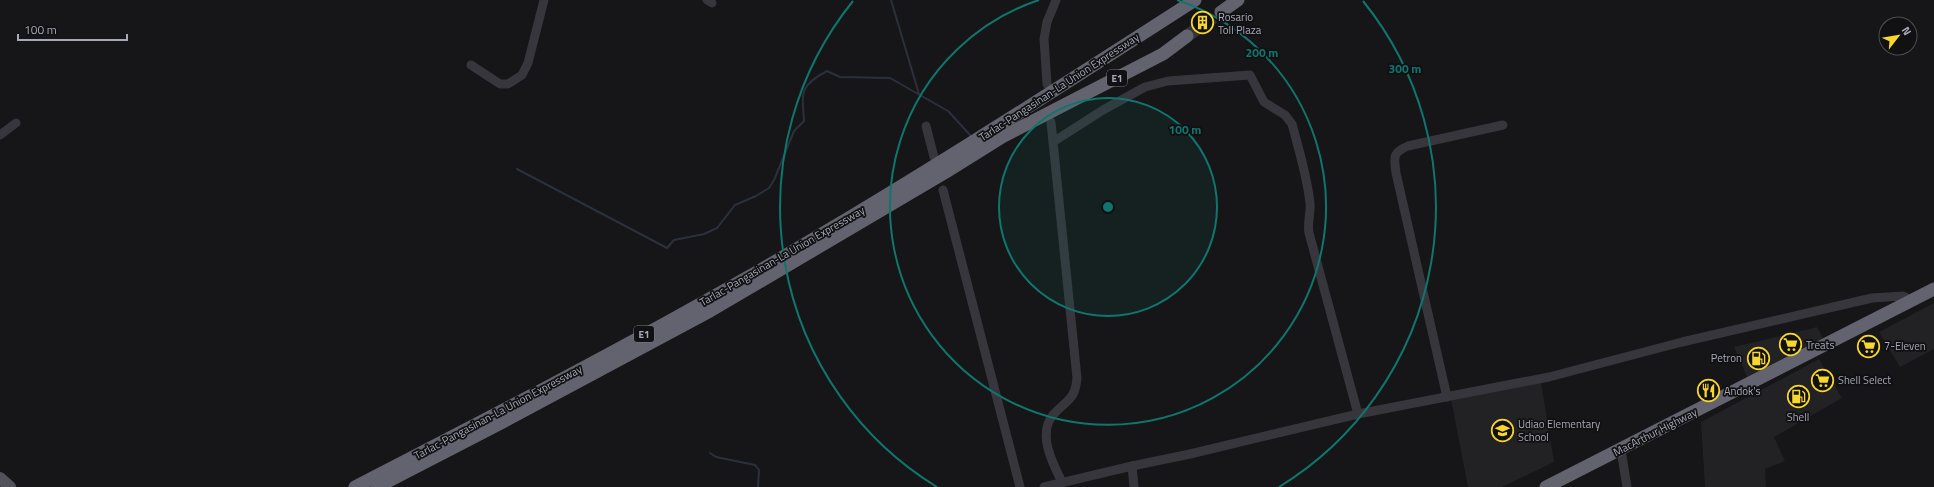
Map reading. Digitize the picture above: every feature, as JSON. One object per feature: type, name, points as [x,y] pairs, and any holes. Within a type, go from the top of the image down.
[{"type":"highway","name":"Tarlac-Pangasinan-La Union Expressway","points":[[355,487],[500,412],[742,280],[1029,108],[1195,0]]},
{"type":"highway","points":[[1221,12],[1238,0]]},
{"type":"highway","name":"Tarlac-Pangasinan-La Union Expressway","points":[[377,487],[499,424],[710,311],[946,172],[1002,137],[1163,54],[1187,36]]},
{"type":"highway","name":"MacArthur Highway","points":[[1546,487],[1934,289]]},
{"type":"main road","points":[[0,478],[10,487]]},
{"type":"street","points":[[471,66],[500,84],[508,84],[522,75],[528,63],[544,0]]},
{"type":"street","points":[[1047,84],[1044,39],[1047,22],[1056,0]]},
{"type":"street","points":[[1053,142],[1103,110],[1146,87],[1168,81],[1250,75],[1264,102],[1286,115],[1292,124],[1309,192],[1309,233],[1358,414]]},
{"type":"street","points":[[1051,122],[1077,378],[1073,397],[1053,416],[1048,427],[1048,448],[1052,462],[1062,482]]},
{"type":"street","points":[[0,136],[16,123]]},
{"type":"street","points":[[1448,397],[1396,173],[1395,155],[1398,150],[1408,146],[1503,125]]},
{"type":"street","points":[[926,126],[934,158]]},
{"type":"street","points":[[943,190],[1020,487]]},
{"type":"street","points":[[1044,487],[1358,414],[1549,377],[1682,342],[1872,298],[1903,296],[1912,300]]},
{"type":"street","points":[[1621,450],[1627,487]]},
{"type":"street","points":[[1132,466],[1134,487]]},
{"type":"shaded area","points":[[1934,303],[1934,349],[1900,367],[1879,332]]},
{"type":"shaded area","points":[[1817,327],[1823,338],[1747,377],[1734,347]]},
{"type":"shaded area","points":[[1819,359],[1842,398],[1774,437],[1785,461],[1765,469],[1766,487],[1705,487],[1701,422]]},
{"type":"shaded area","name":"Udiao Elementary School","points":[[1540,376],[1554,462],[1502,487],[1468,487],[1451,399]]},
{"type":"waterway","points":[[891,0],[919,94]]},
{"type":"waterway","points":[[517,169],[667,248],[674,240],[704,234],[717,228],[735,205],[756,196],[769,188],[774,180],[794,131],[804,121],[804,91],[811,81],[827,71],[840,77],[890,78],[948,111],[971,136]]},
{"type":"waterway","points":[[710,453],[716,457],[755,465],[759,470],[758,487]]},
{"type":"tunnel","points":[[1187,36],[1221,12]]},
{"type":"place","name":"Rosario Toll Plaza","points":[[1203,23]]},
{"type":"place","name":"Treats","points":[[1791,345]]},
{"type":"place","name":"7-Eleven","points":[[1868,346]]},
{"type":"place","name":"Petron","points":[[1758,358]]},
{"type":"place","name":"Shell Select","points":[[1822,380]]},
{"type":"place","name":"Andok's","points":[[1708,391]]},
{"type":"place","name":"Shell","points":[[1798,397]]},
{"type":"place","name":"Udiao Elementary School","points":[[1503,430]]}]
